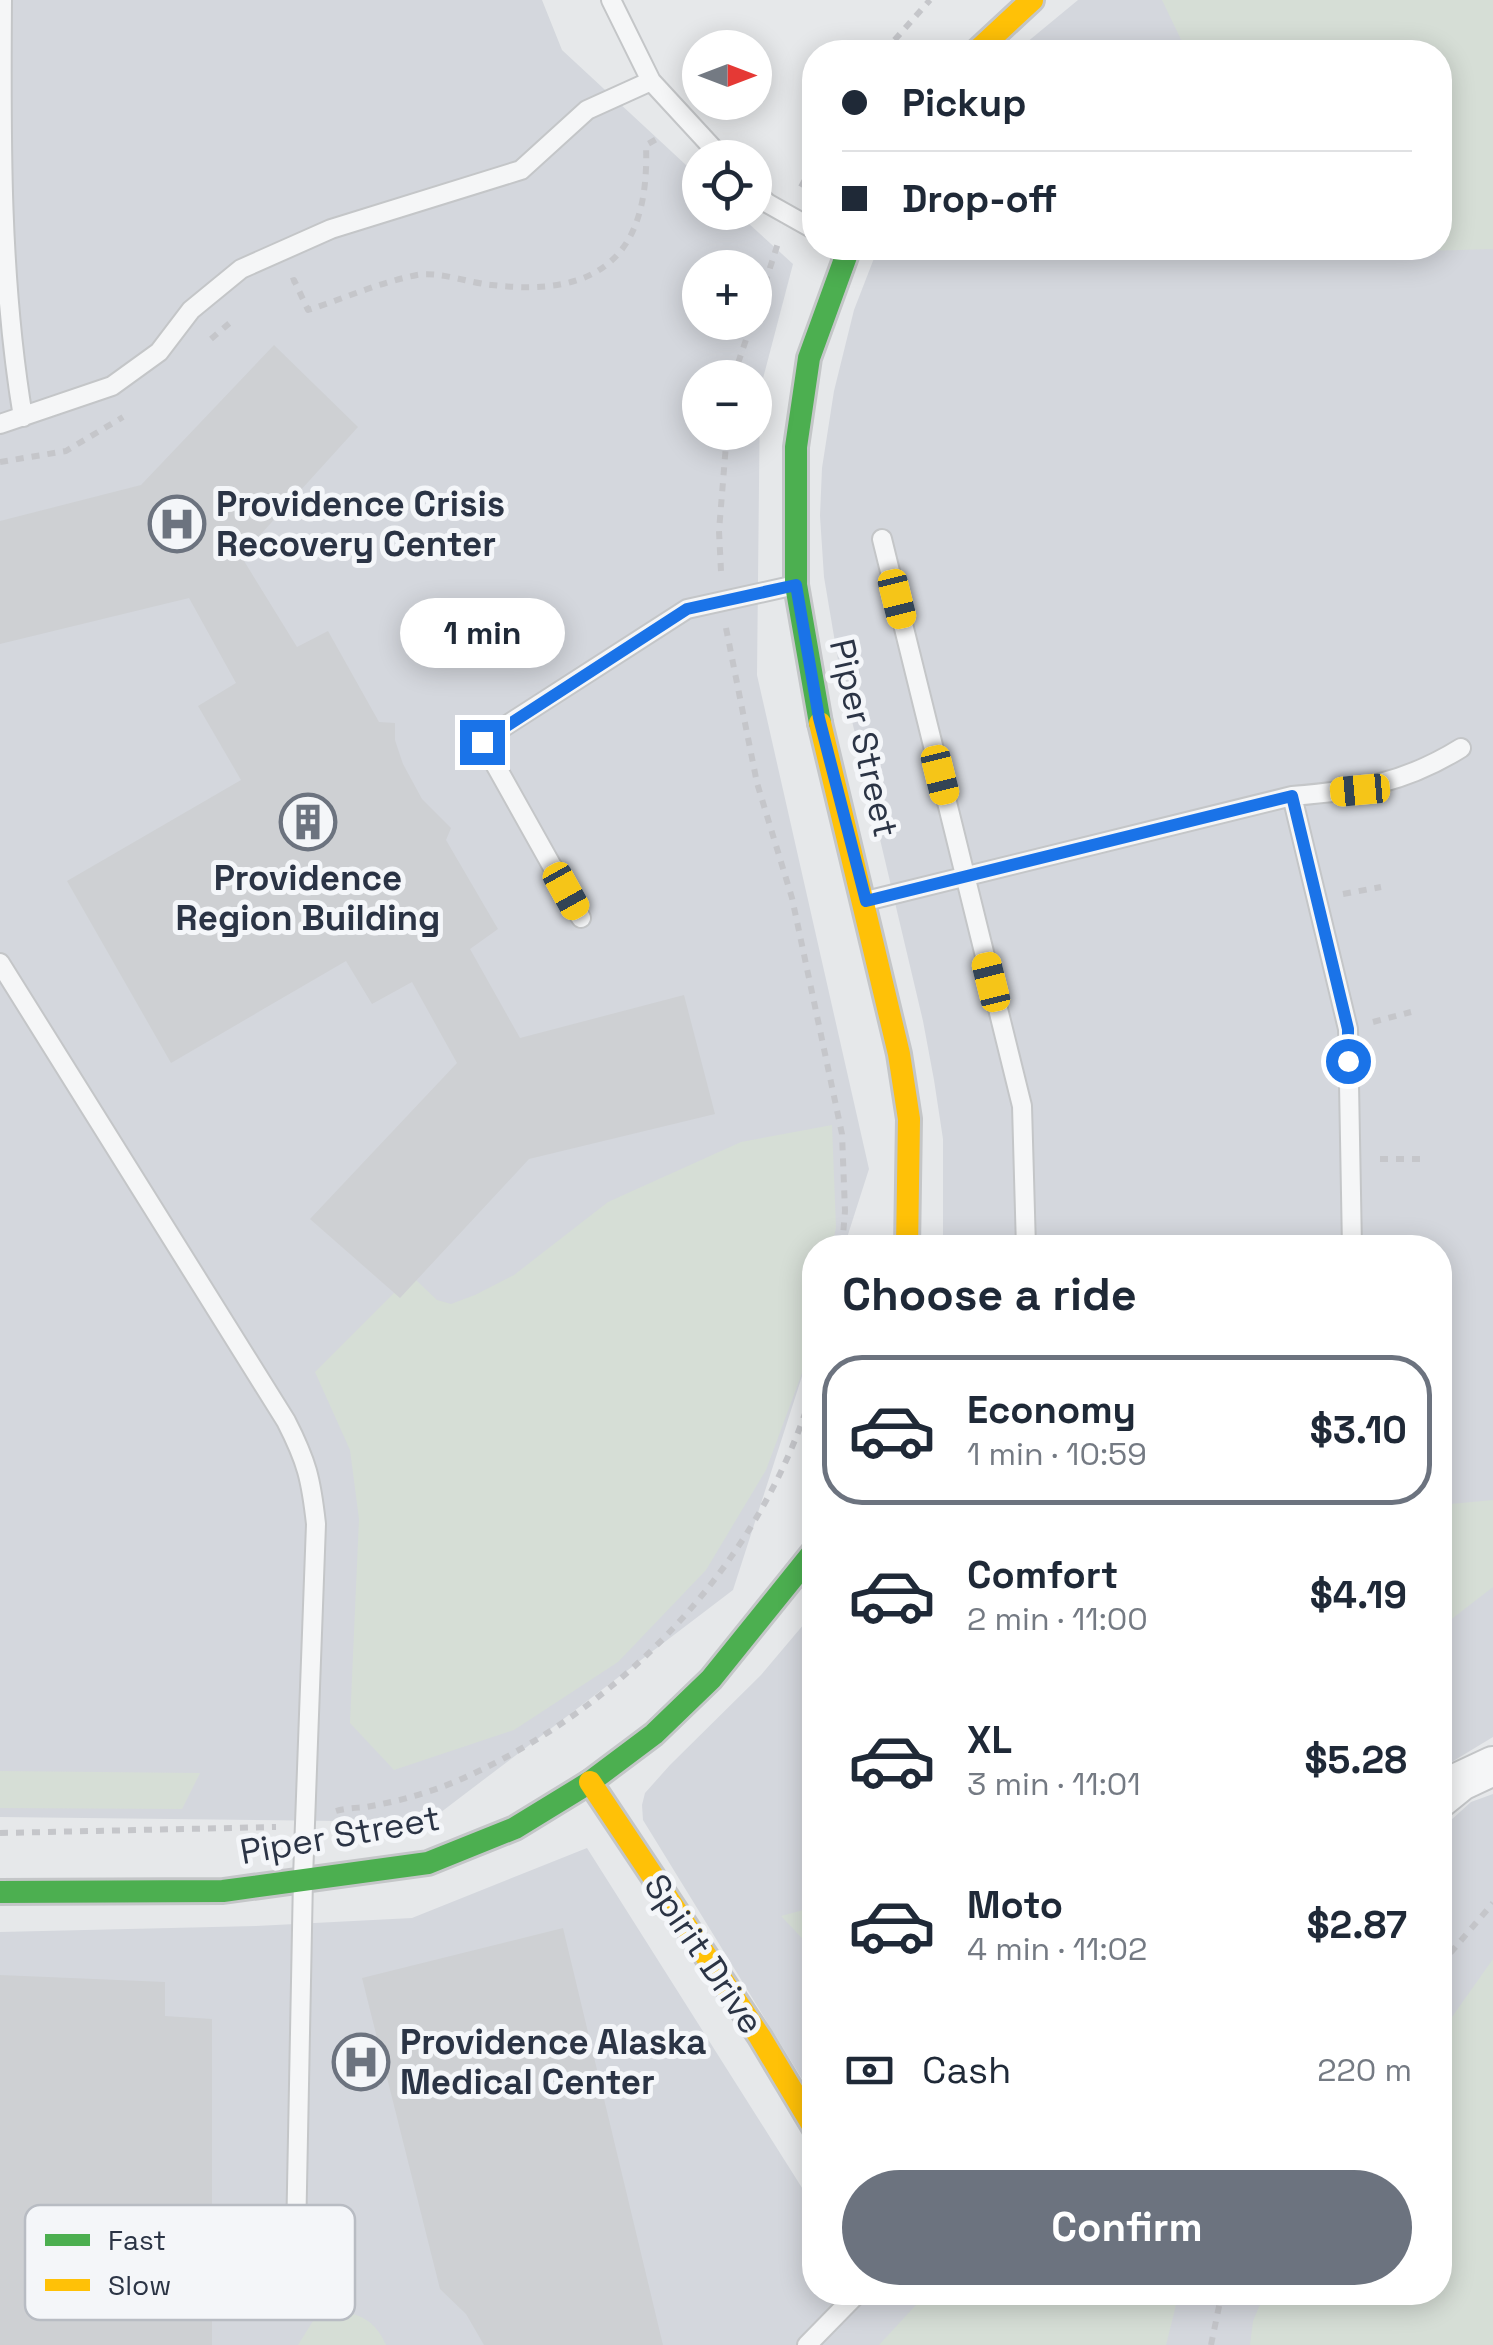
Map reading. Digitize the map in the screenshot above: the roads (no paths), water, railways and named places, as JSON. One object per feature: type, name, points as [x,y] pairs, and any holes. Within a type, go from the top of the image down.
[{"type":"street","points":[[989,40],[1032,0]]},
{"type":"street","name":"Piper Street","points":[[845,260],[808,358],[796,447],[796,585],[819,718],[866,901],[899,1054],[908,1119],[907,1235]]},
{"type":"street","name":"Piper Street","points":[[0,1892],[222,1891],[428,1863],[515,1828],[590,1782],[654,1734],[710,1679],[802,1567]]},
{"type":"street","points":[[1452,1788],[1493,1766]]},
{"type":"street","name":"Spirit Drive","points":[[590,1782],[802,2106]]},
{"type":"lane","points":[[2,0],[1,176],[10,347],[23,417]]},
{"type":"lane","points":[[611,0],[651,81],[705,140]]},
{"type":"lane","points":[[0,424],[112,386],[158,352],[191,310],[241,269],[330,229],[520,170],[587,110],[651,81]]},
{"type":"lane","points":[[772,205],[802,223]]},
{"type":"lane","points":[[882,539],[1022,1106],[1026,1235]]},
{"type":"lane","points":[[581,918],[482,742],[687,609],[796,585]]},
{"type":"lane","points":[[866,901],[1292,796],[1360,790],[1435,765],[1462,748]]},
{"type":"lane","points":[[1292,796],[1348,1029],[1352,1235]]},
{"type":"lane","points":[[0,964],[307,1461],[316,1524],[296,2205]]},
{"type":"lane","points":[[807,2345],[846,2305]]},
{"type":"place","name":"Providence Crisis Recovery Center","points":[[177,524]]},
{"type":"place","name":"Providence Region Building","points":[[308,822]]},
{"type":"place","name":"Providence Alaska Medical Center","points":[[361,2062]]}]
